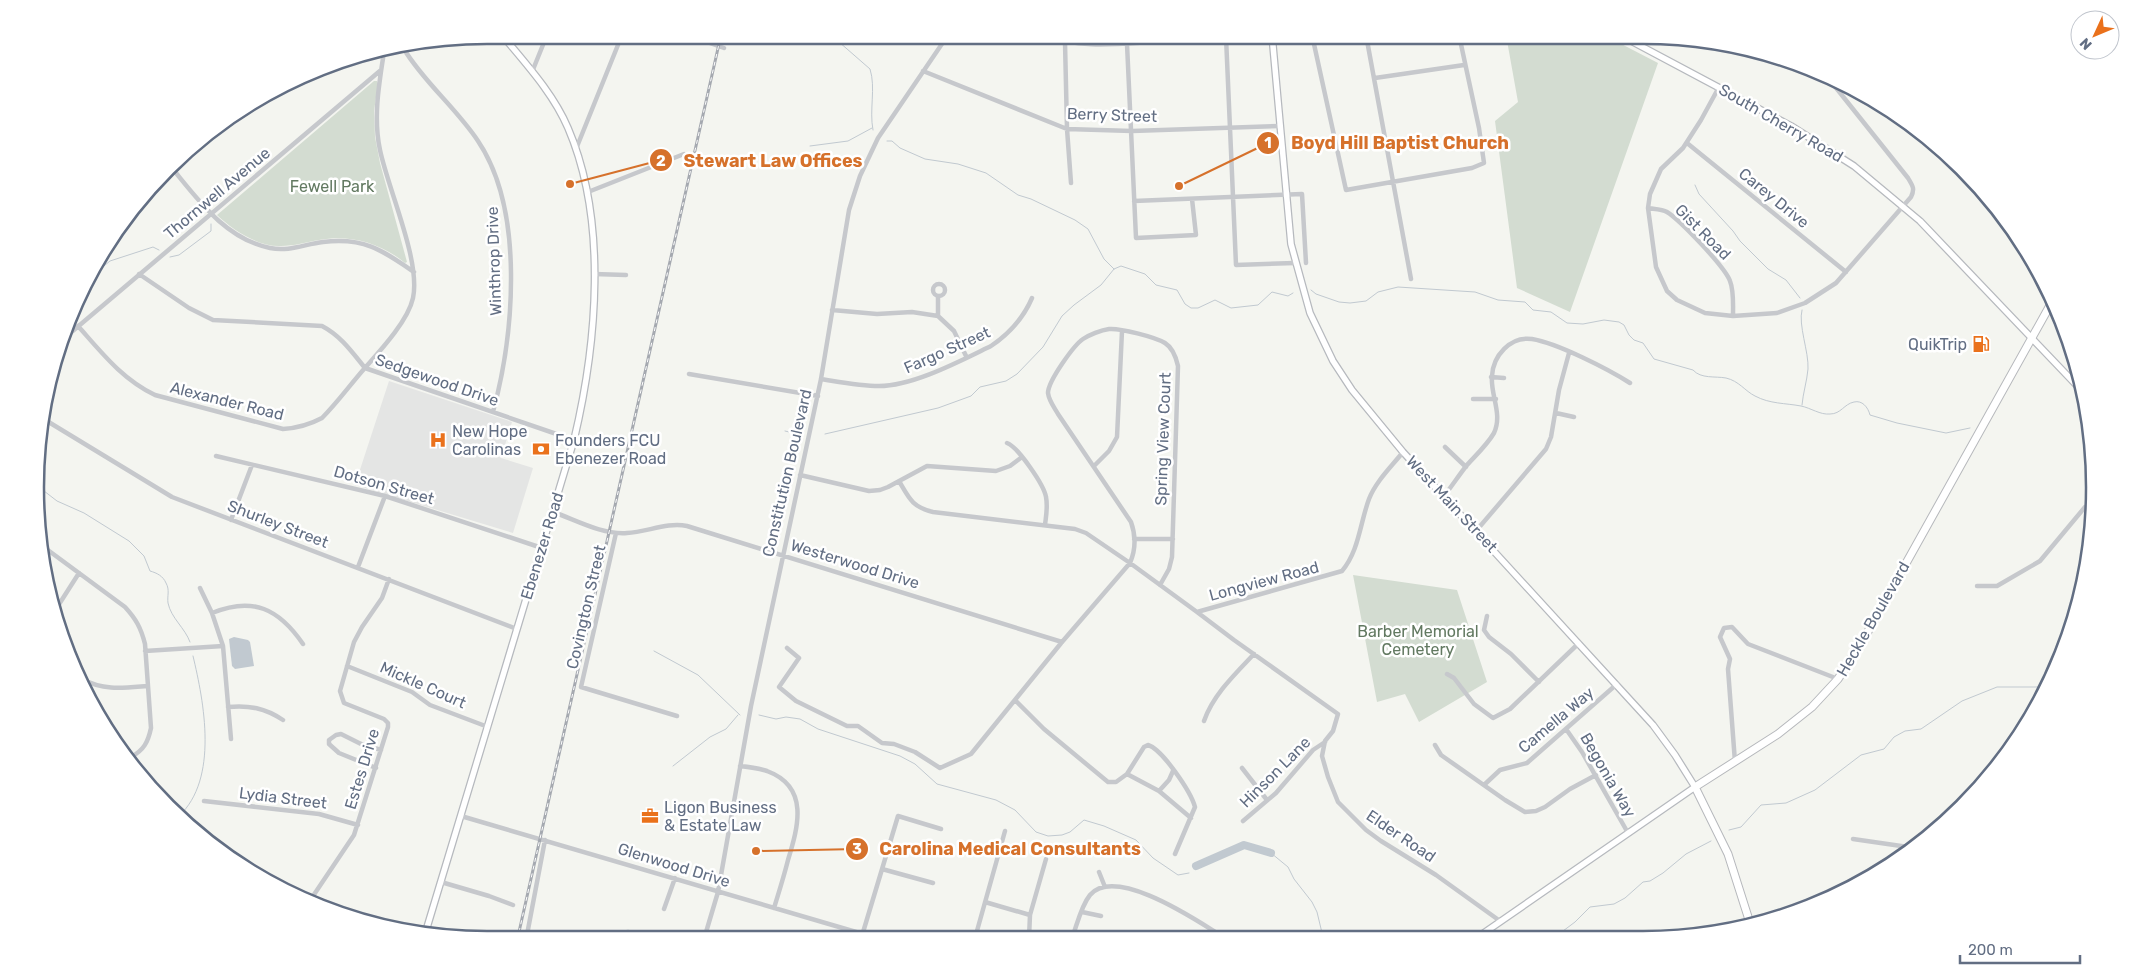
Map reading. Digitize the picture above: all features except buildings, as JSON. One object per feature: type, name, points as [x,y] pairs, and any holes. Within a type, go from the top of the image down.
[{"type":"highway","name":"Heckle Boulevard","points":[[1694,788],[1800,718],[1838,679],[1866,635],[2048,309]]},
{"type":"highway","name":"West Main Street","points":[[1694,788],[1728,854],[1748,918]]},
{"type":"main road","name":"Ebenezer Road","points":[[427,927],[574,440],[584,394],[589,356],[594,274],[588,192],[584,174],[576,149],[559,110],[549,94],[509,44]]},
{"type":"main road","name":"West Main Street","points":[[1273,44],[1288,228],[1295,263],[1310,313],[1333,361],[1352,390],[1403,452],[1617,684],[1664,740],[1694,788]]},
{"type":"main road","name":"South Cherry Road","points":[[1637,44],[1823,144],[1854,166],[1920,221],[2073,381]]},
{"type":"main road","name":"Heckle Boulevard","points":[[1486,931],[1694,788]]},
{"type":"street","points":[[532,72],[543,44]]},
{"type":"street","points":[[576,149],[618,44]]},
{"type":"street","points":[[713,44],[724,48]]},
{"type":"street","name":"Constitution Boulevard","points":[[706,931],[718,892],[751,706],[782,554],[818,396],[844,237],[858,180],[878,138],[942,44]]},
{"type":"street","points":[[1065,44],[1067,129],[1072,183]]},
{"type":"street","points":[[1128,44],[1136,238],[1196,235],[1192,199]]},
{"type":"street","points":[[1226,44],[1236,265],[1295,263]]},
{"type":"street","points":[[1314,44],[1346,190],[1472,168],[1484,163],[1479,128],[1460,44]]},
{"type":"street","points":[[1368,44],[1411,279]]},
{"type":"street","name":"Winthrop Drive","points":[[406,51],[478,141],[493,168],[503,196],[509,240],[510,310],[504,361],[493,412]]},
{"type":"street","name":"Alexander Road","points":[[78,326],[119,373],[142,388],[168,399],[283,429],[303,426],[322,418],[385,346],[409,309],[413,298],[414,272],[380,149],[377,123],[383,56]]},
{"type":"street","points":[[1375,78],[1464,65]]},
{"type":"street","name":"Thornwell Avenue","points":[[73,331],[381,70]]},
{"type":"street","name":"Berry Street","points":[[923,71],[1067,129],[1132,131],[1280,126]]},
{"type":"street","points":[[1719,87],[1686,142],[1661,169],[1652,187],[1648,208],[1656,267],[1667,291],[1677,300],[1692,308],[1712,314],[1733,316],[1762,315],[1796,307],[1826,291],[1846,272],[1914,192],[1914,187],[1908,178],[1837,89]]},
{"type":"street","name":"Carey Drive","points":[[1686,142],[1846,272]]},
{"type":"street","points":[[588,192],[684,154]]},
{"type":"street","points":[[176,172],[211,214],[229,230],[269,248],[283,250],[322,242],[363,244],[384,251],[414,272]]},
{"type":"street","points":[[1134,201],[1302,194],[1306,263]]},
{"type":"street","name":"Gist Road","points":[[1648,208],[1666,211],[1676,219],[1724,270],[1730,281],[1733,294],[1733,316]]},
{"type":"street","name":"Sedgewood Drive","points":[[139,274],[189,308],[214,320],[322,326],[332,331],[342,340],[364,368],[574,440]]},
{"type":"street","points":[[594,274],[626,275]]},
{"type":"street","points":[[938,296],[938,316]]},
{"type":"street","name":"Fargo Street","points":[[821,379],[859,385],[892,385],[918,379],[991,346],[1012,330],[1020,321],[1032,298]]},
{"type":"street","points":[[832,310],[877,314],[912,312],[938,316],[954,331],[966,356]]},
{"type":"street","name":"Spring View Court","points":[[1130,563],[1134,555],[1131,522],[1050,402],[1048,392],[1050,383],[1082,339],[1109,329],[1164,343],[1173,351],[1178,366],[1172,557],[1169,569],[1160,585]]},
{"type":"street","points":[[1094,466],[1114,444],[1117,436],[1122,331]]},
{"type":"street","points":[[1444,496],[1494,432],[1497,418],[1492,377],[1496,358],[1505,347],[1519,340],[1532,339],[1610,371],[1630,383]]},
{"type":"street","points":[[1476,531],[1546,449],[1551,437],[1560,382],[1569,353]]},
{"type":"street","points":[[689,374],[818,396]]},
{"type":"street","points":[[1492,377],[1504,378]]},
{"type":"street","points":[[1473,399],[1496,398]]},
{"type":"street","points":[[1556,413],[1574,417]]},
{"type":"street","name":"Shurley Street","points":[[49,422],[157,489],[231,520],[517,629]]},
{"type":"street","points":[[1007,443],[1012,445],[1022,457],[1046,495],[1048,506],[1045,525]]},
{"type":"street","points":[[1445,447],[1466,467]]},
{"type":"street","name":"Longview Road","points":[[1130,563],[1197,612],[1342,571],[1351,561],[1370,498],[1376,486],[1403,452]]},
{"type":"street","name":"Dotson Street","points":[[216,456],[385,496],[542,548]]},
{"type":"street","points":[[800,475],[869,491],[880,490],[927,466],[996,471],[1010,466],[1022,457]]},
{"type":"street","points":[[231,520],[252,465]]},
{"type":"street","points":[[787,648],[800,658],[779,688],[796,701],[847,726],[858,726],[880,742],[915,752],[938,768],[971,754],[1062,642],[1130,563],[1086,532],[1075,529],[920,509],[912,502],[899,481]]},
{"type":"street","points":[[358,567],[385,496]]},
{"type":"street","points":[[1977,586],[1997,586],[2040,561],[2085,506]]},
{"type":"street","name":"Westerwood Drive","points":[[553,512],[616,533],[627,533],[680,524],[1062,642]]},
{"type":"street","name":"Covington Street","points":[[616,533],[581,687],[677,716]]},
{"type":"street","points":[[1134,539],[1173,539]]},
{"type":"street","points":[[49,551],[125,607],[136,618],[142,630],[151,728],[148,741],[141,752],[134,756]]},
{"type":"street","points":[[59,604],[79,574]]},
{"type":"street","name":"Estes Drive","points":[[314,895],[346,849],[358,825],[388,723],[376,715],[344,704],[340,692],[354,642],[382,598],[389,579]]},
{"type":"street","points":[[200,588],[212,613],[223,646],[230,739]]},
{"type":"street","points":[[212,613],[240,605],[254,606],[267,610],[286,622],[303,644]]},
{"type":"street","name":"Elder Road","points":[[1197,612],[1338,714],[1333,731],[1325,742],[1322,756],[1338,802],[1350,815],[1383,842],[1436,875],[1500,921]]},
{"type":"street","points":[[1488,616],[1484,630],[1489,637],[1511,654],[1539,682]]},
{"type":"street","points":[[1735,762],[1728,669],[1730,659],[1720,637],[1724,628],[1732,627],[1748,644],[1838,679]]},
{"type":"street","points":[[1447,674],[1454,678],[1474,704],[1493,718],[1510,709],[1579,643]]},
{"type":"street","points":[[145,651],[223,646]]},
{"type":"street","points":[[1204,721],[1208,710],[1216,698],[1254,654]]},
{"type":"street","name":"Mickle Court","points":[[347,666],[412,692],[430,705],[488,727]]},
{"type":"street","points":[[90,684],[105,688],[147,686]]},
{"type":"street","name":"Camella Way","points":[[1484,785],[1500,770],[1527,764],[1617,684]]},
{"type":"street","points":[[1015,700],[1044,729],[1108,782],[1116,782],[1126,774],[1148,744],[1154,747],[1170,764],[1185,786],[1195,807],[1175,854]]},
{"type":"street","points":[[228,707],[254,706],[266,710],[283,720]]},
{"type":"street","name":"Begonia Way","points":[[1566,729],[1596,775],[1628,833]]},
{"type":"street","points":[[376,768],[339,753],[329,744],[329,740],[341,734],[361,744],[381,750]]},
{"type":"street","name":"Hinson Lane","points":[[1243,821],[1276,793],[1313,750],[1325,742]]},
{"type":"street","points":[[1435,745],[1441,755],[1525,812],[1536,811],[1596,775]]},
{"type":"street","points":[[740,766],[768,771],[779,778],[790,788],[798,807],[797,829],[774,908]]},
{"type":"street","points":[[1242,768],[1267,800]]},
{"type":"street","points":[[1159,791],[1173,770]]},
{"type":"street","points":[[1126,774],[1159,791],[1191,818]]},
{"type":"street","name":"Lydia Street","points":[[204,802],[319,814],[358,825]]},
{"type":"street","name":"Glenwood Drive","points":[[461,816],[675,878],[843,931]]},
{"type":"street","points":[[863,931],[898,816],[941,829]]},
{"type":"street","points":[[977,931],[1005,831]]},
{"type":"street","points":[[1853,839],[1904,846]]},
{"type":"street","points":[[528,931],[545,840]]},
{"type":"street","points":[[1029,931],[1030,915],[1046,859]]},
{"type":"street","points":[[882,869],[933,884]]},
{"type":"street","points":[[1099,872],[1105,887]]},
{"type":"street","points":[[664,909],[675,878]]},
{"type":"street","points":[[441,882],[513,905]]},
{"type":"street","points":[[1075,931],[1090,894],[1105,887],[1134,890],[1160,900],[1214,931]]},
{"type":"street","points":[[985,902],[1030,915]]},
{"type":"street","points":[[1082,912],[1101,916]]},
{"type":"shaded area","name":"New Hope Carolinas","points":[[389,381],[512,422],[501,458],[533,468],[513,533],[355,485]]},
{"type":"shaded area","points":[[234,637],[250,642],[254,666],[235,669],[232,666],[229,639]]},
{"type":"green space","points":[[1508,44],[1621,44],[1658,63],[1570,312],[1517,288],[1495,121],[1518,102]]},
{"type":"green space","name":"Fewell Park","points":[[374,81],[377,81],[378,84],[374,111],[375,137],[380,163],[407,262],[405,263],[375,245],[354,239],[331,238],[296,245],[272,246],[255,241],[238,232],[217,215]]},
{"type":"green space","name":"Barber Memorial Cemetery","points":[[1353,575],[1457,590],[1487,682],[1419,722],[1405,694],[1377,702]]},
{"type":"waterway","points":[[841,44],[870,69],[872,76],[873,130]]},
{"type":"waterway","points":[[810,146],[848,141],[872,128]]},
{"type":"waterway","points":[[887,141],[892,141],[900,148],[925,159],[958,164],[986,173],[1018,195],[1031,199],[1075,220],[1088,229],[1104,259],[1114,269]]},
{"type":"waterway","points":[[1695,185],[1699,194],[1740,241],[1768,269],[1786,280],[1800,298]]},
{"type":"waterway","points":[[212,205],[214,201]]},
{"type":"waterway","points":[[170,257],[179,255],[211,231],[211,224]]},
{"type":"waterway","points":[[102,267],[110,261],[153,247],[159,250]]},
{"type":"waterway","points":[[825,434],[938,408],[971,396],[980,387],[1006,381],[1017,374],[1043,347],[1062,316],[1101,285],[1114,269],[1121,266],[1145,274],[1156,285],[1177,290],[1185,304],[1191,308],[1198,308],[1215,300],[1231,308],[1258,305],[1272,292],[1288,296],[1293,293]]},
{"type":"waterway","points":[[1311,290],[1316,294],[1339,302],[1350,303],[1366,301],[1378,292],[1398,287],[1475,292],[1498,300],[1525,302],[1533,310],[1551,312],[1567,323],[1583,324],[1604,320],[1619,322],[1624,325],[1634,340],[1643,343],[1654,359],[1693,370],[1700,375],[1731,379],[1751,394],[1766,401],[1801,406],[1826,414],[1834,414],[1851,403],[1860,402],[1868,409],[1870,415],[1897,423],[1946,433],[1970,428]]},
{"type":"waterway","points":[[1802,310],[1801,323],[1808,369],[1802,405]]},
{"type":"waterway","points":[[785,431],[797,434]]},
{"type":"waterway","points":[[44,491],[57,501],[84,513],[129,541],[144,556],[150,571],[160,575],[165,581],[168,588],[170,608],[190,642]]},
{"type":"waterway","points":[[654,651],[698,675],[740,715]]},
{"type":"waterway","points":[[184,810],[192,800],[200,782],[204,761],[204,717],[193,656]]},
{"type":"waterway","points":[[1729,830],[1741,827],[1761,805],[1786,803],[1815,790],[1861,755],[1884,749],[1894,737],[1905,731],[1921,729],[1962,701],[1997,687],[2038,687]]},
{"type":"waterway","points":[[673,766],[710,737],[726,729],[738,715]]},
{"type":"waterway","points":[[759,715],[776,719],[786,717],[800,719],[818,729],[900,756],[915,764],[937,784],[996,800],[1015,810],[1036,832],[1048,836],[1062,835],[1070,832],[1084,820],[1104,826],[1136,840],[1153,858],[1178,875],[1189,873]]},
{"type":"waterway","points":[[1563,931],[1590,907],[1614,904],[1625,898],[1643,882],[1650,881],[1663,873],[1686,854],[1711,841]]},
{"type":"waterway","points":[[1196,866],[1244,845],[1271,853]]},
{"type":"waterway","points":[[1271,853],[1288,867],[1294,879],[1312,902],[1317,912],[1322,931]]},
{"type":"railway","points":[[519,931],[719,44]]},
{"type":"place","name":"Stewart Law Offices","points":[[570,184]]},
{"type":"place","name":"Boyd Hill Baptist Church","points":[[1179,186]]},
{"type":"place","name":"QuikTrip","points":[[1981,344]]},
{"type":"place","name":"New Hope Carolinas","points":[[438,440]]},
{"type":"place","name":"Founders FCU Ebenezer Road","points":[[541,449]]},
{"type":"place","name":"Ligon Business & Estate Law","points":[[650,816]]},
{"type":"place","name":"Carolina Medical Consultants","points":[[756,851]]}]
